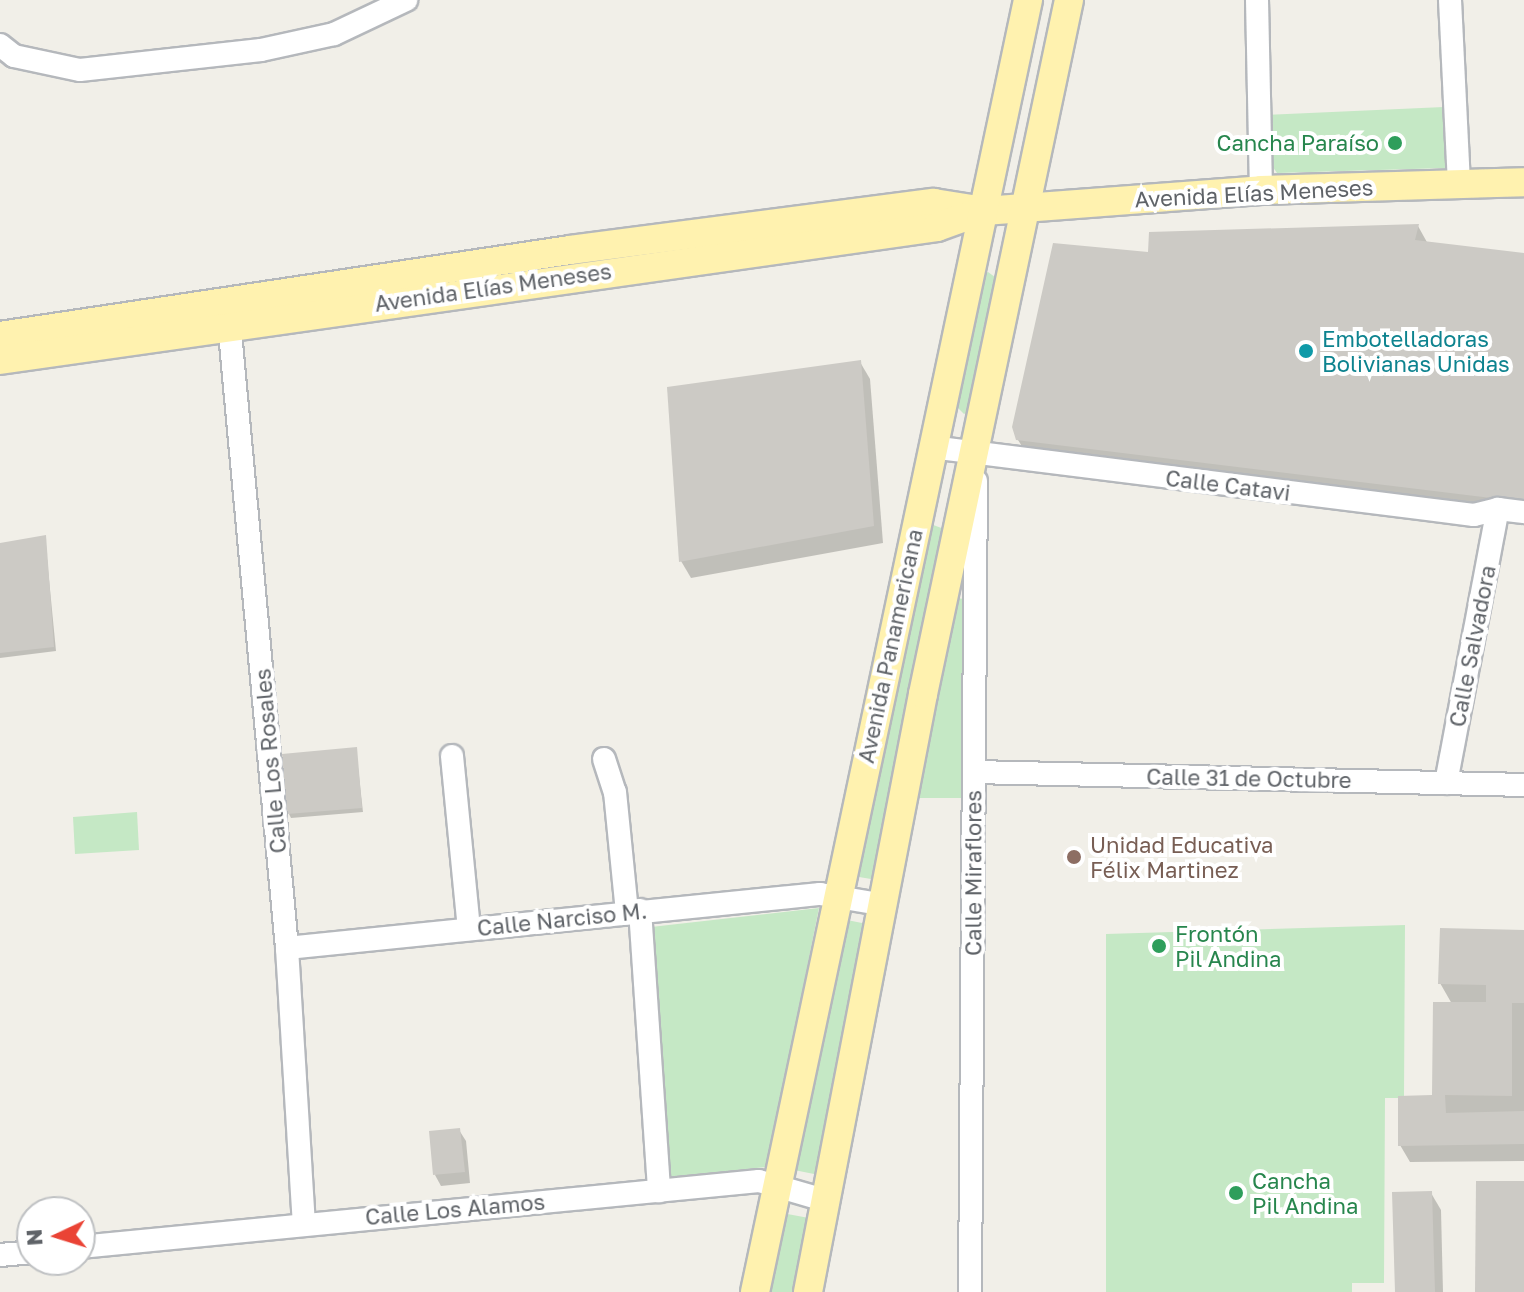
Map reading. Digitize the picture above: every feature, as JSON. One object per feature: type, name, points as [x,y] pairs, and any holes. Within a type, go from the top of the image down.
[{"type":"main road","name":"Avenida Panamericana","points":[[755,1292],[931,447],[1028,0]]},
{"type":"main road","name":"Avenida Panamericana","points":[[808,1292],[885,905],[923,694],[976,454],[1069,0]]},
{"type":"main road","name":"Avenida Elías Meneses","points":[[0,360],[116,331],[229,313],[937,227],[984,211],[1261,190],[1524,182]]},
{"type":"main road","name":"Avenida Elías Meneses","points":[[0,336],[116,331]]},
{"type":"street","points":[[0,45],[14,56],[80,70],[261,50],[334,34],[406,0]]},
{"type":"street","points":[[1257,0],[1261,190]]},
{"type":"street","points":[[1450,0],[1459,183]]},
{"type":"street","name":"Calle Los Rosales","points":[[229,313],[287,948],[304,1223]]},
{"type":"street","name":"Calle Catavi","points":[[931,447],[1474,515],[1498,509],[1524,512]]},
{"type":"street","name":"Calle Miraflores","points":[[970,1292],[976,454]]},
{"type":"street","name":"Calle Salvadora","points":[[1446,783],[1498,509]]},
{"type":"street","points":[[452,756],[469,929]]},
{"type":"street","points":[[604,759],[615,792],[634,911],[659,1191]]},
{"type":"street","name":"Calle 31 de Octubre","points":[[974,772],[1524,785]]},
{"type":"street","name":"Calle Narciso M.","points":[[287,948],[634,911],[839,896],[885,905]]},
{"type":"street","name":"Calle Los Alamos","points":[[96,1245],[759,1181],[828,1201]]},
{"type":"green space","points":[[1444,107],[1446,168],[1277,173],[1270,163],[1267,115]]},
{"type":"green space","points":[[988,272],[999,280],[969,411],[964,414],[953,403],[979,276]]},
{"type":"green space","points":[[928,523],[944,529],[877,880],[859,877]]},
{"type":"green space","points":[[952,598],[967,599],[964,798],[914,798]]},
{"type":"green space","points":[[137,812],[139,850],[75,854],[73,817]]},
{"type":"green space","points":[[819,908],[767,1167],[668,1177],[651,927]]},
{"type":"green space","points":[[847,920],[872,925],[819,1175],[794,1170]]},
{"type":"green space","points":[[1405,925],[1404,1098],[1385,1098],[1384,1283],[1352,1283],[1352,1292],[1106,1292],[1106,934]]},
{"type":"green space","points":[[782,1213],[809,1218],[794,1292],[765,1292]]},
{"type":"building","name":"Embotelladoras Bolivianas Unidas","points":[[1419,224],[1415,240],[1524,253],[1524,502],[1016,440],[1012,427],[1053,243],[1148,252],[1149,232]]},
{"type":"building","points":[[861,360],[874,526],[679,562],[667,387]]},
{"type":"building","points":[[46,535],[54,647],[0,653],[0,543]]},
{"type":"building","points":[[357,747],[362,808],[287,814],[282,754]]},
{"type":"building","points":[[1440,928],[1524,930],[1524,1003],[1512,1003],[1512,1096],[1445,1095],[1446,1113],[1524,1111],[1524,1144],[1398,1146],[1398,1096],[1432,1095],[1433,1002],[1486,1002],[1486,985],[1438,984]]},
{"type":"building","points":[[460,1128],[465,1172],[433,1175],[429,1131]]},
{"type":"building","points":[[1476,1181],[1524,1181],[1524,1292],[1475,1292]]},
{"type":"building","points":[[1432,1191],[1435,1292],[1395,1292],[1392,1192]]},
{"type":"place","name":"Cancha Paraíso","points":[[1395,143]]},
{"type":"place","name":"Embotelladoras Bolivianas Unidas","points":[[1306,351]]},
{"type":"place","name":"Unidad Educativa Félix Martinez","points":[[1074,857]]},
{"type":"place","name":"Frontón Pil Andina","points":[[1159,946]]},
{"type":"place","name":"Cancha Pil Andina","points":[[1236,1193]]}]
